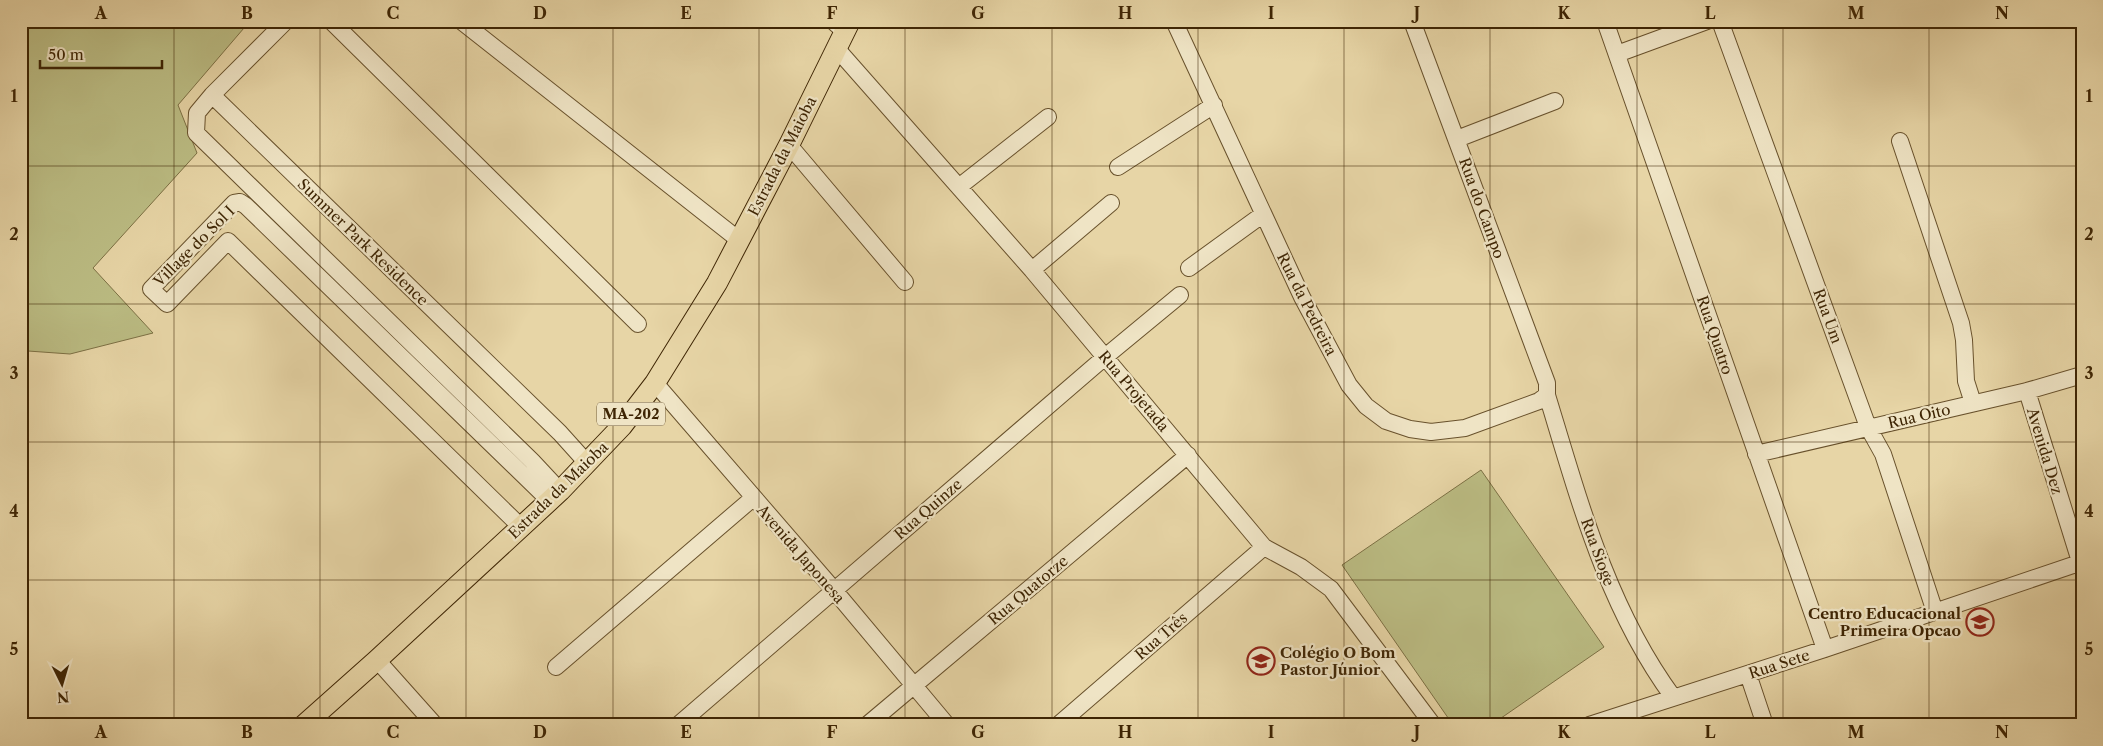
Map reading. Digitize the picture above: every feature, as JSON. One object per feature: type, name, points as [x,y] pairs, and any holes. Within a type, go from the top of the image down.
[{"type":"main road","name":"Estrada da Maioba","points":[[304,725],[554,496],[588,464],[622,426],[655,383],[717,283],[789,145],[841,31]]},
{"type":"street","points":[[286,21],[212,95],[197,113],[196,133],[532,461],[554,496]]},
{"type":"street","points":[[331,21],[638,324]]},
{"type":"street","points":[[461,21],[739,240]]},
{"type":"street","name":"Rua da Pedreira","points":[[1174,21],[1214,105],[1262,215],[1302,297],[1349,385],[1366,406],[1386,422],[1410,429],[1431,432],[1465,428],[1538,401],[1547,395]]},
{"type":"street","name":"Rua do Campo","points":[[1412,21],[1547,383],[1547,395]]},
{"type":"street","name":"Rua Quatro","points":[[1605,21],[1825,649]]},
{"type":"street","points":[[1617,54],[1707,21]]},
{"type":"street","name":"Rua Um","points":[[1720,21],[1868,427],[1882,454],[1935,612]]},
{"type":"street","name":"Rua Projetada","points":[[841,31],[960,186],[1264,547],[1301,567],[1331,589],[1433,725]]},
{"type":"street","name":"Summer Park Residence","points":[[212,95],[552,426],[588,464]]},
{"type":"street","points":[[1457,139],[1555,102]]},
{"type":"street","points":[[1118,167],[1214,105]]},
{"type":"street","points":[[960,186],[1048,117]]},
{"type":"street","points":[[1900,141],[1961,323],[1966,381],[1973,403]]},
{"type":"street","points":[[789,145],[906,282]]},
{"type":"street","name":"Village do Sol I","points":[[521,527],[228,241],[167,304],[151,289],[234,203],[240,202],[521,472],[554,496]]},
{"type":"street","points":[[1032,270],[1110,203]]},
{"type":"street","points":[[1189,268],[1262,215]]},
{"type":"street","points":[[213,226],[228,241]]},
{"type":"street","name":"Rua Quinze","points":[[678,725],[1105,357],[1180,295]]},
{"type":"street","name":"Rua Oito","points":[[1756,454],[2026,391],[2082,375]]},
{"type":"street","name":"Avenida Japonesa","points":[[655,383],[834,590],[947,725]]},
{"type":"street","name":"Avenida Dez","points":[[2026,391],[2081,564]]},
{"type":"street","name":"Rua Sioge","points":[[1547,395],[1587,525],[1615,599],[1642,652],[1673,698]]},
{"type":"street","name":"Rua Quatorze","points":[[867,725],[1188,455]]},
{"type":"street","points":[[556,667],[753,498]]},
{"type":"street","name":"Rua Três","points":[[1058,725],[1264,547]]},
{"type":"street","name":"Rua Sete","points":[[1589,725],[2081,564]]},
{"type":"street","points":[[377,660],[435,725]]},
{"type":"street","points":[[1748,674],[1765,725]]},
{"type":"green space","points":[[21,21],[250,21],[178,105],[197,153],[93,268],[153,333],[70,354],[28,351],[21,353]]},
{"type":"green space","points":[[1481,470],[1604,647],[1491,725],[1453,725],[1342,565]]},
{"type":"place","name":"Centro Educacional Primeira Opcao","points":[[1980,622]]},
{"type":"place","name":"Colégio O Bom Pastor Júnior","points":[[1261,661]]}]
